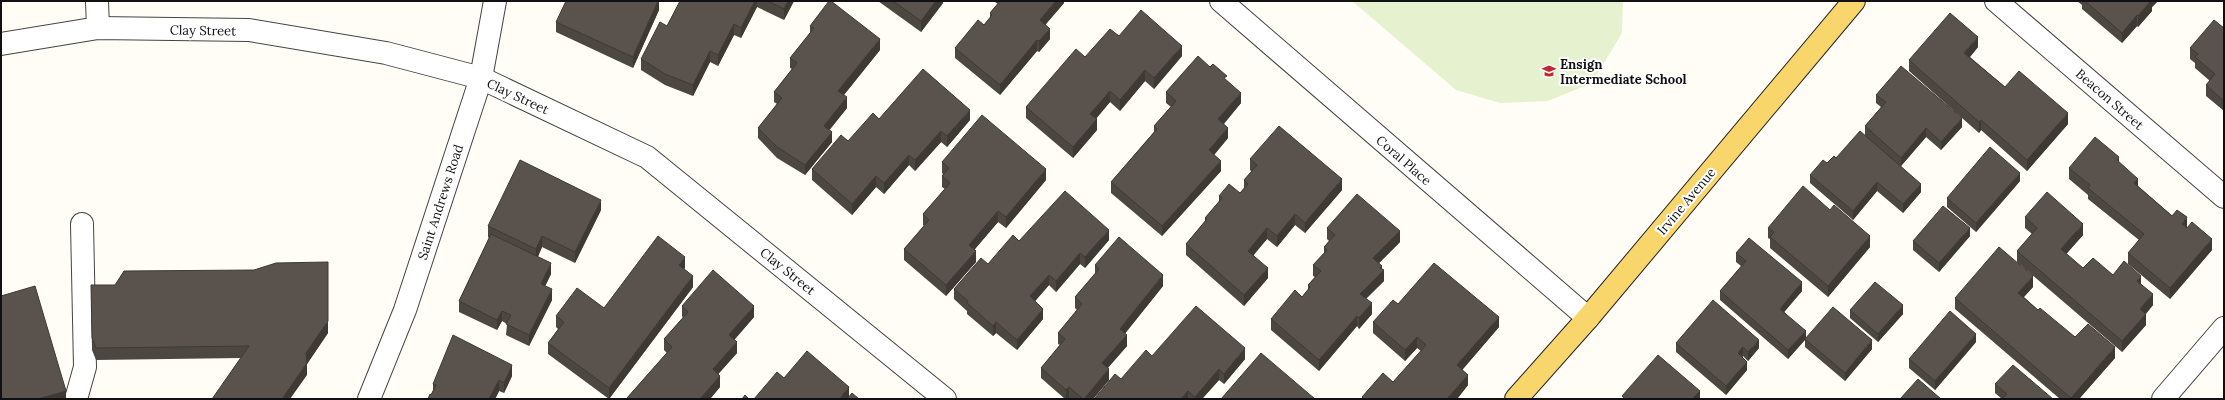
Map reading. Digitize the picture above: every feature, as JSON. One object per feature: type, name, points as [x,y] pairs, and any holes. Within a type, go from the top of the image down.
[{"type":"main road","name":"Irvine Avenue","points":[[1516,399],[1588,318],[1854,1]]},
{"type":"street","points":[[97,1],[98,28]]},
{"type":"street","name":"Saint Andrews Road","points":[[369,399],[405,310],[482,78],[495,1]]},
{"type":"street","name":"Coral Place","points":[[1221,1],[1588,318]]},
{"type":"street","name":"Beacon Street","points":[[1996,1],[2224,197]]},
{"type":"street","name":"Clay Street","points":[[1,44],[98,28],[249,30],[386,53],[482,78],[647,157],[945,399]]},
{"type":"street","points":[[76,399],[85,367],[82,224]]},
{"type":"street","points":[[2163,399],[2224,328]]},
{"type":"green space","points":[[1352,1],[1623,1],[1622,33],[1592,83],[1548,101],[1500,103],[1456,90]]},
{"type":"building","points":[[566,1],[658,1],[633,57],[556,22]]},
{"type":"building","points":[[680,1],[755,1],[741,28],[734,24],[718,55],[710,51],[693,85],[665,74],[641,59],[660,22],[667,26]]},
{"type":"building","points":[[768,1],[788,1],[784,9]]},
{"type":"building","points":[[829,1],[880,39],[838,91],[847,97],[824,126],[832,132],[805,165],[777,147],[758,128],[782,98],[774,92],[797,63],[790,58],[814,28],[810,26]]},
{"type":"building","points":[[893,1],[936,1],[921,21]]},
{"type":"building","points":[[1000,1],[1056,1],[1040,20],[1050,29],[1039,41],[1037,40],[1000,85],[955,48],[978,20],[984,25],[992,15],[990,13]]},
{"type":"building","points":[[2085,1],[2151,1],[2122,33]]},
{"type":"building","points":[[1141,10],[1182,46],[1154,78],[1145,70],[1120,100],[1110,91],[1090,114],[1097,119],[1073,147],[1026,107],[1076,49],[1085,57],[1110,29],[1119,36]]},
{"type":"building","points":[[1950,13],[1978,37],[1964,53],[2005,87],[2019,71],[2068,113],[2027,160],[1981,120],[1979,122],[1909,60]]},
{"type":"building","points":[[2214,20],[2224,28],[2224,101],[2206,85],[2215,74],[2195,57],[2198,54],[2190,48]]},
{"type":"building","points":[[1198,56],[1210,67],[1213,64],[1227,76],[1224,78],[1241,93],[1218,119],[1228,128],[1209,150],[1221,161],[1162,226],[1111,182],[1157,129],[1154,126],[1176,101],[1166,92]]},
{"type":"building","points":[[1901,66],[1962,118],[1941,142],[1926,128],[1901,158],[1865,126],[1886,102],[1876,95]]},
{"type":"building","points":[[923,69],[970,110],[947,136],[941,131],[915,160],[909,155],[884,183],[876,176],[852,204],[812,169],[841,135],[848,141],[873,113],[879,119]]},
{"type":"building","points":[[982,115],[1046,169],[1006,217],[998,211],[969,245],[976,251],[946,285],[904,249],[929,220],[923,214],[950,183],[942,176],[949,168],[942,162]]},
{"type":"building","points":[[1279,126],[1342,179],[1305,223],[1295,214],[1277,236],[1267,228],[1248,251],[1268,268],[1244,295],[1186,244],[1207,219],[1205,218],[1222,198],[1219,196],[1229,184],[1240,193],[1248,184],[1244,180],[1257,165],[1250,159]]},
{"type":"building","points":[[1860,131],[1921,184],[1903,204],[1877,182],[1853,211],[1810,175],[1823,160],[1827,163],[1834,156],[1836,158]]},
{"type":"building","points":[[2095,137],[2119,157],[2117,160],[2138,179],[2134,183],[2172,216],[2177,210],[2187,217],[2182,224],[2187,228],[2192,222],[2212,239],[2170,288],[2128,253],[2144,234],[2088,188],[2090,185],[2069,168]]},
{"type":"building","points":[[1990,147],[2020,173],[1976,223],[1947,198]]},
{"type":"building","points":[[520,160],[601,200],[575,252],[542,236],[536,249],[488,226]]},
{"type":"building","points":[[1803,186],[1830,210],[1834,205],[1870,236],[1828,286],[1770,237],[1774,232],[1768,228]]},
{"type":"building","points":[[1065,191],[1109,230],[1085,257],[1080,253],[1056,281],[1049,275],[1030,296],[1043,309],[1017,340],[996,322],[993,326],[967,303],[968,301],[954,289],[981,258],[988,264],[1013,235],[1019,241]]},
{"type":"building","points":[[2047,192],[2083,224],[2061,249],[2083,268],[2093,258],[2113,275],[2124,261],[2141,276],[2137,281],[2153,294],[2140,309],[2146,314],[2122,341],[2017,251],[2037,228],[2025,217]]},
{"type":"building","points":[[1357,194],[1400,231],[1373,258],[1382,266],[1380,268],[1384,270],[1360,294],[1372,303],[1359,318],[1357,316],[1319,360],[1271,319],[1295,290],[1302,297],[1310,287],[1308,285],[1321,271],[1313,265],[1327,250],[1324,247],[1335,235],[1327,228]]},
{"type":"building","points":[[1943,206],[1970,228],[1939,263],[1913,241]]},
{"type":"building","points":[[491,234],[551,263],[541,284],[552,289],[529,335],[506,324],[511,315],[502,311],[497,320],[459,301]]},
{"type":"building","points":[[658,236],[685,257],[679,265],[693,276],[609,388],[548,343],[564,322],[556,316],[577,288],[604,308]]},
{"type":"building","points":[[1119,237],[1163,275],[1120,329],[1127,335],[1102,363],[1109,369],[1083,399],[1069,387],[1066,390],[1041,368],[1065,339],[1058,333],[1082,304],[1075,297],[1099,269],[1095,265]]},
{"type":"building","points":[[1749,238],[1802,282],[1780,309],[1806,331],[1788,350],[1720,291],[1746,261],[1736,253]]},
{"type":"building","points":[[1999,247],[2033,276],[2018,293],[2038,310],[2040,308],[2075,337],[2088,324],[2115,347],[2071,398],[1955,298]]},
{"type":"building","points":[[328,262],[328,321],[306,353],[307,363],[282,399],[212,399],[249,346],[96,348],[92,338],[91,285],[115,285],[124,271],[254,270],[276,263]]},
{"type":"building","points":[[1434,263],[1499,317],[1457,365],[1468,375],[1447,399],[1364,399],[1362,397],[1383,373],[1393,382],[1426,345],[1417,337],[1405,350],[1373,322],[1393,300],[1398,304]]},
{"type":"building","points":[[713,270],[754,306],[729,335],[737,342],[713,369],[720,376],[700,399],[627,398],[672,347],[664,339],[688,312],[682,306]]},
{"type":"building","points":[[1875,282],[1903,305],[1878,334],[1850,310]]},
{"type":"building","points":[[35,286],[66,391],[37,399],[1,399],[1,296]]},
{"type":"building","points":[[1713,300],[1759,340],[1748,352],[1743,347],[1738,353],[1747,362],[1726,386],[1676,343]]},
{"type":"building","points":[[1196,306],[1245,348],[1224,374],[1219,369],[1195,397],[1188,391],[1181,399],[1094,399],[1115,374],[1121,379],[1146,350],[1152,356]]},
{"type":"building","points":[[1833,307],[1872,340],[1845,373],[1805,339]]},
{"type":"building","points":[[1950,311],[1976,334],[1935,381],[1909,359]]},
{"type":"building","points":[[453,335],[512,365],[504,383],[499,380],[489,399],[428,399],[436,385],[433,384]]},
{"type":"building","points":[[807,351],[849,387],[839,399],[754,399],[777,372],[784,378]]},
{"type":"building","points":[[1261,353],[1315,399],[1221,399]]},
{"type":"building","points":[[1658,355],[1700,391],[1692,399],[1625,399],[1622,396]]},
{"type":"building","points":[[2013,365],[2053,399],[2002,399],[2007,394],[1995,384]]},
{"type":"building","points":[[1918,379],[1941,399],[1900,399]]},
{"type":"building","points":[[852,393],[859,399],[847,399]]},
{"type":"building","points":[[745,395],[749,399],[742,399]]},
{"type":"place","name":"Ensign Intermediate School","points":[[1549,71]]}]
